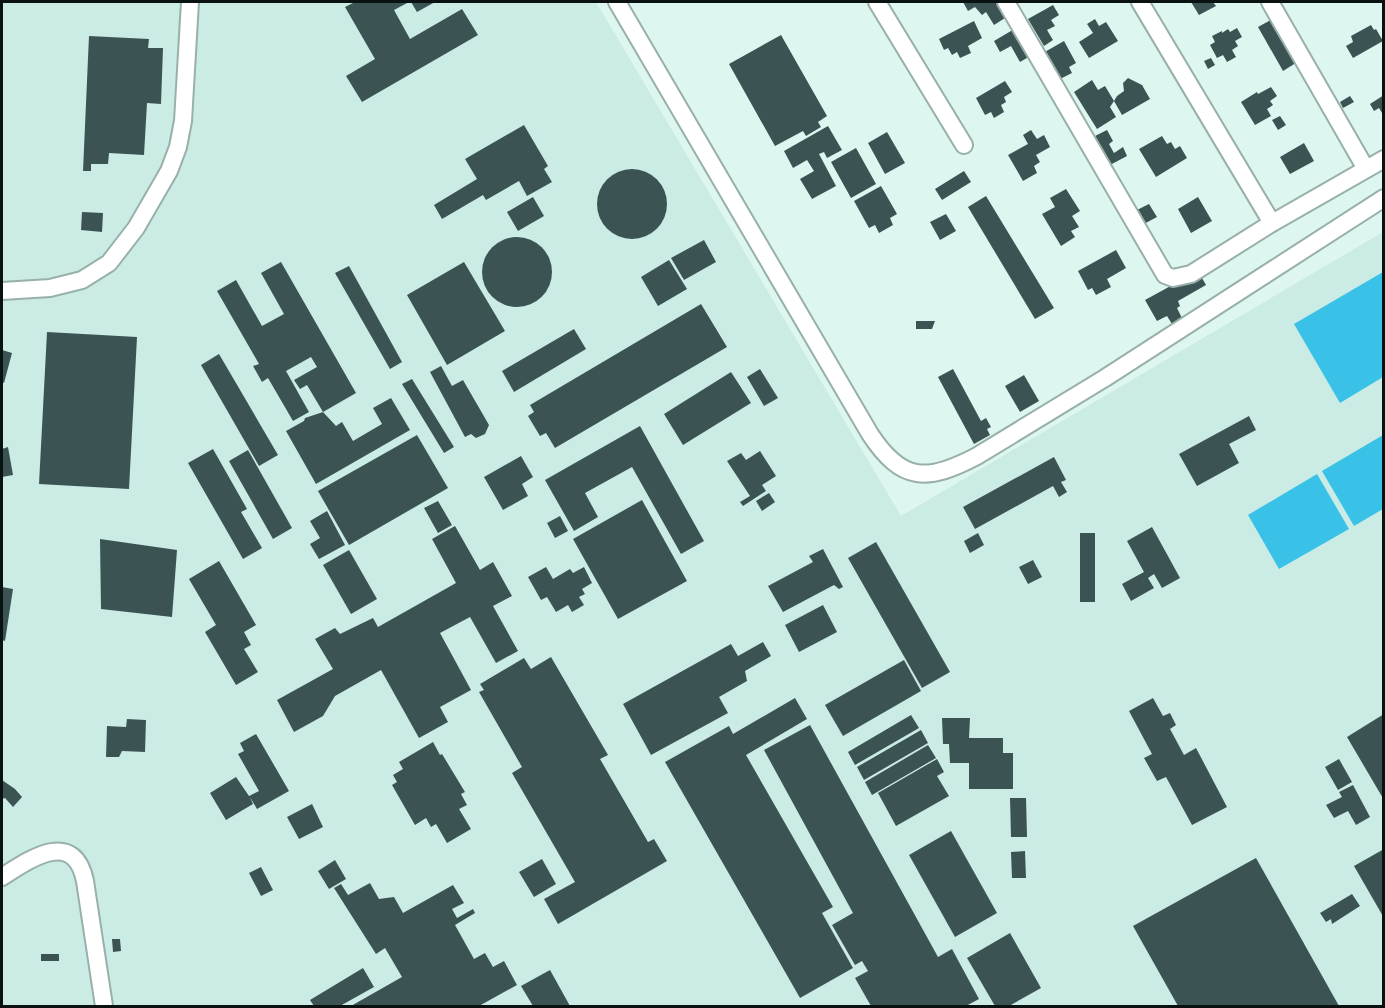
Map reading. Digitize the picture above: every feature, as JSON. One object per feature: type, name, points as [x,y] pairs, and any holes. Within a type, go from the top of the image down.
[{"type":"street","points":[[2,291],[50,288],[82,280],[109,263],[136,228],[169,171],[178,147],[183,121],[190,2]]},
{"type":"street","points":[[617,2],[870,434],[891,462],[904,470],[919,474],[933,474],[955,468],[977,456],[1115,372],[1383,198]]},
{"type":"street","points":[[877,2],[964,145]]},
{"type":"street","points":[[1006,2],[1165,275],[1173,279],[1191,274],[1272,223],[1383,159]]},
{"type":"street","points":[[1140,2],[1272,223]]},
{"type":"street","points":[[1270,2],[1366,169]]},
{"type":"street","points":[[2,878],[22,863],[47,853],[69,854],[77,859],[85,881],[104,1006]]},
{"type":"shaded area","points":[[2,2],[596,2],[901,516],[1383,232],[1383,1006],[2,1006]]},
{"type":"water","points":[[1383,272],[1383,377],[1340,403],[1294,324]]},
{"type":"water","points":[[1383,435],[1383,509],[1354,526],[1322,471]]},
{"type":"water","points":[[1317,474],[1349,529],[1279,569],[1248,515]]},
{"type":"building","points":[[355,2],[409,2],[394,10],[410,39],[462,9],[478,35],[362,102],[346,76],[375,59],[345,7]]},
{"type":"building","points":[[411,2],[435,2],[417,12]]},
{"type":"building","points":[[963,2],[1001,2],[1005,9],[1001,12],[1005,18],[994,25],[986,12],[982,15],[975,7],[968,11]]},
{"type":"building","points":[[1191,2],[1213,2],[1216,6],[1199,15]]},
{"type":"building","points":[[1053,5],[1059,15],[1051,20],[1055,26],[1047,30],[1053,40],[1044,46],[1028,19]]},
{"type":"building","points":[[1274,18],[1299,61],[1283,71],[1258,27]]},
{"type":"building","points":[[1095,19],[1099,26],[1106,22],[1118,41],[1089,58],[1079,42],[1093,33],[1087,24]]},
{"type":"building","points":[[974,21],[982,38],[968,46],[971,53],[960,58],[957,52],[952,55],[948,48],[944,50],[939,39]]},
{"type":"building","points":[[1371,25],[1383,41],[1353,58],[1346,46],[1353,42],[1351,36]]},
{"type":"building","points":[[1016,28],[1032,55],[1020,62],[1011,46],[1000,52],[994,41]]},
{"type":"building","points":[[1237,28],[1242,37],[1235,41],[1238,46],[1232,50],[1236,57],[1227,62],[1223,55],[1217,58],[1210,45],[1215,42],[1212,36]]},
{"type":"building","points":[[781,35],[827,116],[818,122],[821,127],[806,136],[803,131],[775,146],[729,64]]},
{"type":"building","points":[[89,36],[149,39],[148,48],[163,48],[161,104],[147,103],[144,155],[109,153],[108,164],[91,164],[91,171],[83,171]]},
{"type":"building","points":[[1064,41],[1076,63],[1069,67],[1072,73],[1058,80],[1043,53]]},
{"type":"building","points":[[1211,58],[1215,65],[1208,69],[1204,61]]},
{"type":"building","points":[[1128,78],[1142,85],[1150,99],[1122,115],[1114,101],[1124,91],[1123,83]]},
{"type":"building","points":[[1092,80],[1098,90],[1105,86],[1114,101],[1110,107],[1116,117],[1097,129],[1074,92]]},
{"type":"building","points":[[1005,81],[1012,92],[1004,97],[1006,102],[1001,105],[1004,112],[994,118],[991,112],[985,115],[976,98]]},
{"type":"building","points":[[1271,87],[1277,96],[1270,101],[1273,105],[1267,109],[1271,116],[1255,125],[1241,102]]},
{"type":"building","points":[[1384,95],[1384,116],[1379,108],[1374,111],[1370,104]]},
{"type":"building","points":[[1350,96],[1354,102],[1343,108],[1340,102]]},
{"type":"building","points":[[1280,116],[1286,125],[1278,130],[1272,120]]},
{"type":"building","points":[[524,125],[548,166],[544,169],[552,182],[527,196],[519,181],[486,200],[483,195],[442,219],[434,205],[477,179],[465,159]]},
{"type":"building","points":[[828,126],[842,150],[827,158],[824,152],[819,154],[836,186],[812,199],[800,179],[814,171],[807,160],[793,168],[784,151]]},
{"type":"building","points":[[1031,130],[1037,139],[1044,135],[1050,147],[1036,155],[1040,162],[1034,166],[1037,173],[1023,181],[1008,155],[1028,144],[1023,135]]},
{"type":"building","points":[[1107,130],[1113,141],[1109,144],[1114,153],[1123,147],[1127,156],[1110,165],[1095,148],[1100,145],[1095,136]]},
{"type":"building","points":[[887,132],[905,163],[885,174],[868,143]]},
{"type":"building","points":[[1162,136],[1167,144],[1171,142],[1175,149],[1180,146],[1187,158],[1156,177],[1139,149]]},
{"type":"building","points":[[1304,143],[1314,161],[1290,174],[1280,157]]},
{"type":"building","points":[[856,148],[876,184],[851,198],[831,162]]},
{"type":"building","points":[[632,169],[645,172],[657,179],[664,191],[667,204],[664,217],[657,229],[645,236],[632,239],[619,236],[607,229],[600,217],[597,204],[600,191],[607,179],[619,172]]},
{"type":"building","points":[[964,171],[971,182],[942,200],[935,189]]},
{"type":"building","points":[[881,186],[897,214],[890,218],[893,225],[879,233],[875,225],[869,228],[854,201]]},
{"type":"building","points":[[1066,189],[1080,211],[1072,216],[1079,227],[1071,231],[1075,237],[1061,246],[1042,214],[1055,207],[1050,198]]},
{"type":"building","points":[[986,196],[1054,308],[1035,319],[968,207]]},
{"type":"building","points":[[533,197],[544,216],[518,231],[507,212]]},
{"type":"building","points":[[1198,197],[1212,221],[1191,233],[1178,209]]},
{"type":"building","points":[[1149,204],[1157,217],[1142,225],[1135,211]]},
{"type":"building","points":[[82,212],[103,213],[102,232],[81,230]]},
{"type":"building","points":[[946,214],[956,231],[940,240],[930,222]]},
{"type":"building","points":[[517,237],[536,243],[546,253],[552,272],[546,291],[536,301],[517,307],[498,301],[488,291],[482,272],[488,253],[498,243]]},
{"type":"building","points":[[704,240],[716,262],[684,280],[671,258]]},
{"type":"building","points":[[1116,250],[1126,268],[1107,279],[1111,287],[1096,295],[1092,288],[1088,290],[1078,271]]},
{"type":"building","points":[[669,260],[687,289],[658,306],[641,277]]},
{"type":"building","points":[[281,262],[356,393],[323,412],[307,385],[300,389],[294,380],[317,367],[311,357],[286,371],[309,412],[293,421],[268,378],[262,382],[253,366],[259,364],[217,291],[236,280],[262,326],[284,314],[261,273]]},
{"type":"building","points":[[464,262],[505,331],[447,365],[407,295]]},
{"type":"building","points":[[349,266],[402,362],[390,369],[335,273]]},
{"type":"building","points":[[1198,271],[1206,285],[1178,301],[1180,306],[1177,308],[1182,318],[1172,324],[1167,316],[1157,321],[1145,300]]},
{"type":"building","points":[[701,304],[727,347],[555,448],[546,433],[540,436],[528,416],[534,412],[530,405]]},
{"type":"building","points":[[916,321],[935,321],[932,329],[916,329]]},
{"type":"building","points":[[574,329],[586,349],[514,392],[502,371]]},
{"type":"building","points":[[47,332],[137,337],[129,489],[39,484]]},
{"type":"building","points":[[2,350],[12,353],[4,383],[2,382]]},
{"type":"building","points":[[219,354],[278,455],[259,466],[201,365]]},
{"type":"building","points":[[441,366],[452,386],[463,380],[489,425],[485,434],[476,438],[471,434],[465,437],[430,372]]},
{"type":"building","points":[[760,369],[778,398],[764,406],[747,377]]},
{"type":"building","points":[[953,369],[981,421],[986,418],[991,427],[987,429],[990,435],[974,444],[938,377]]},
{"type":"building","points":[[731,372],[751,403],[683,445],[664,414]]},
{"type":"building","points":[[1024,375],[1039,401],[1020,412],[1005,386]]},
{"type":"building","points":[[412,379],[454,447],[444,453],[402,384]]},
{"type":"building","points":[[391,398],[410,430],[316,484],[286,431],[304,421],[305,418],[323,412],[336,426],[342,422],[353,441],[382,424],[373,408]]},
{"type":"building","points":[[1249,416],[1256,430],[1229,444],[1239,463],[1197,486],[1179,454]]},
{"type":"building","points":[[640,426],[704,541],[681,554],[632,467],[585,493],[598,517],[574,531],[545,480]]},
{"type":"building","points":[[417,435],[448,488],[349,545],[318,491]]},
{"type":"building","points":[[8,447],[13,475],[2,477],[2,449]]},
{"type":"building","points":[[213,449],[247,509],[241,512],[262,548],[243,559],[188,463]]},
{"type":"building","points":[[248,450],[292,528],[273,539],[229,461]]},
{"type":"building","points":[[760,451],[776,476],[762,485],[766,491],[743,506],[740,502],[750,496],[727,461],[741,453],[746,460]]},
{"type":"building","points":[[521,456],[533,477],[522,484],[528,496],[503,510],[484,477]]},
{"type":"building","points":[[1054,457],[1066,480],[1061,482],[1067,492],[1059,497],[1053,486],[975,529],[963,507]]},
{"type":"building","points":[[769,493],[775,502],[762,511],[756,501]]},
{"type":"building","points":[[642,500],[687,581],[618,619],[573,539]]},
{"type":"building","points":[[438,501],[452,525],[438,533],[424,508]]},
{"type":"building","points":[[327,511],[345,545],[319,559],[310,544],[320,538],[310,521]]},
{"type":"building","points":[[560,516],[568,531],[555,538],[547,523]]},
{"type":"building","points":[[455,526],[480,570],[493,562],[512,596],[493,606],[518,651],[496,663],[470,617],[440,633],[471,690],[440,707],[448,722],[419,738],[381,670],[335,696],[323,716],[294,732],[277,700],[333,669],[315,639],[335,628],[340,634],[373,618],[378,627],[456,583],[432,539]]},
{"type":"building","points":[[1152,527],[1180,578],[1162,588],[1154,574],[1148,578],[1154,588],[1131,601],[1122,584],[1144,572],[1127,541]]},
{"type":"building","points":[[978,533],[984,545],[970,553],[964,541]]},
{"type":"building","points":[[1080,533],[1095,533],[1095,602],[1080,602]]},
{"type":"building","points":[[100,539],[177,550],[172,617],[101,609]]},
{"type":"building","points":[[876,542],[950,672],[922,688],[848,558]]},
{"type":"building","points":[[823,549],[843,587],[839,589],[834,585],[783,612],[768,586],[813,562],[809,556]]},
{"type":"building","points":[[349,550],[377,599],[351,614],[323,565]]},
{"type":"building","points":[[1033,560],[1042,577],[1028,584],[1019,567]]},
{"type":"building","points":[[219,561],[256,625],[244,632],[251,645],[244,649],[258,672],[236,685],[205,632],[216,625],[189,579]]},
{"type":"building","points":[[546,567],[553,579],[570,569],[573,573],[584,567],[592,583],[582,589],[585,594],[579,597],[584,605],[572,612],[568,605],[556,612],[547,597],[541,600],[528,577]]},
{"type":"building","points":[[2,587],[13,589],[5,641],[2,640]]},
{"type":"building","points":[[823,605],[837,632],[799,652],[785,625]]},
{"type":"building","points":[[763,642],[771,656],[745,671],[747,681],[719,697],[728,713],[651,755],[623,704],[731,644],[738,656]]},
{"type":"building","points":[[551,657],[608,755],[600,759],[648,842],[654,839],[667,861],[558,924],[544,899],[575,882],[512,773],[522,767],[479,692],[484,690],[480,684],[524,658],[531,669]]},
{"type":"building","points":[[904,660],[921,691],[843,736],[825,705]]},
{"type":"building","points":[[795,698],[807,719],[746,755],[833,907],[822,913],[853,968],[800,998],[665,762],[729,726],[733,734]]},
{"type":"building","points":[[1153,698],[1163,716],[1170,713],[1176,725],[1170,729],[1184,755],[1196,748],[1227,807],[1192,825],[1166,777],[1157,781],[1144,758],[1152,754],[1129,711]]},
{"type":"building","points":[[1384,714],[1384,800],[1347,737]]},
{"type":"building","points":[[911,715],[919,728],[855,765],[848,752]]},
{"type":"building","points":[[942,718],[970,718],[969,738],[1003,738],[1003,753],[1013,753],[1013,789],[969,789],[969,763],[950,763],[949,744],[943,744]]},
{"type":"building","points":[[127,719],[146,720],[145,752],[122,751],[119,757],[106,757],[107,726],[126,727]]},
{"type":"building","points":[[810,725],[938,957],[952,949],[979,999],[966,1006],[871,1006],[855,978],[868,971],[862,961],[855,965],[832,925],[853,913],[764,750]]},
{"type":"building","points":[[921,730],[928,743],[864,780],[857,767]]},
{"type":"building","points":[[256,734],[289,791],[257,809],[250,797],[253,804],[226,820],[210,793],[236,777],[249,796],[259,791],[238,754],[244,751],[240,743]]},
{"type":"building","points":[[433,742],[465,792],[461,794],[467,805],[459,809],[471,829],[447,843],[436,824],[431,827],[426,818],[415,825],[392,785],[397,782],[393,775],[403,769],[399,762]]},
{"type":"building","points":[[928,745],[936,758],[872,795],[865,782]]},
{"type":"building","points":[[937,759],[944,772],[937,776],[949,796],[896,826],[878,793]]},
{"type":"building","points":[[1339,759],[1352,782],[1338,790],[1325,767]]},
{"type":"building","points":[[2,780],[22,797],[13,807],[5,798],[2,799]]},
{"type":"building","points":[[1353,785],[1370,817],[1356,825],[1348,811],[1334,818],[1326,805],[1342,797],[1339,792]]},
{"type":"building","points":[[1010,798],[1026,798],[1027,837],[1011,837]]},
{"type":"building","points":[[312,804],[323,827],[299,839],[287,817]]},
{"type":"building","points":[[951,831],[997,913],[955,937],[909,855]]},
{"type":"building","points":[[1384,849],[1384,918],[1354,866]]},
{"type":"building","points":[[1025,851],[1026,878],[1012,878],[1011,852]]},
{"type":"building","points":[[1256,858],[1339,1006],[1178,1006],[1133,926]]},
{"type":"building","points":[[542,859],[556,884],[534,897],[519,872]]},
{"type":"building","points":[[335,860],[346,879],[329,889],[318,871]]},
{"type":"building","points":[[261,867],[273,890],[261,896],[249,873]]},
{"type":"building","points":[[370,883],[379,899],[394,897],[403,913],[453,885],[464,903],[452,909],[457,918],[473,909],[475,913],[455,925],[474,959],[485,953],[493,967],[504,961],[517,985],[479,1006],[351,1006],[402,977],[385,948],[376,954],[334,888],[341,884],[348,895]]},
{"type":"building","points":[[1352,894],[1360,906],[1332,924],[1331,919],[1326,922],[1320,913]]},
{"type":"building","points":[[1010,933],[1041,988],[1009,1006],[995,1006],[967,958]]},
{"type":"building","points":[[112,939],[120,939],[121,951],[113,952]]},
{"type":"building","points":[[41,954],[59,954],[59,961],[41,961]]},
{"type":"building","points":[[363,968],[374,987],[340,1006],[314,1006],[310,1000]]},
{"type":"building","points":[[550,970],[570,1006],[533,1006],[521,986]]}]
